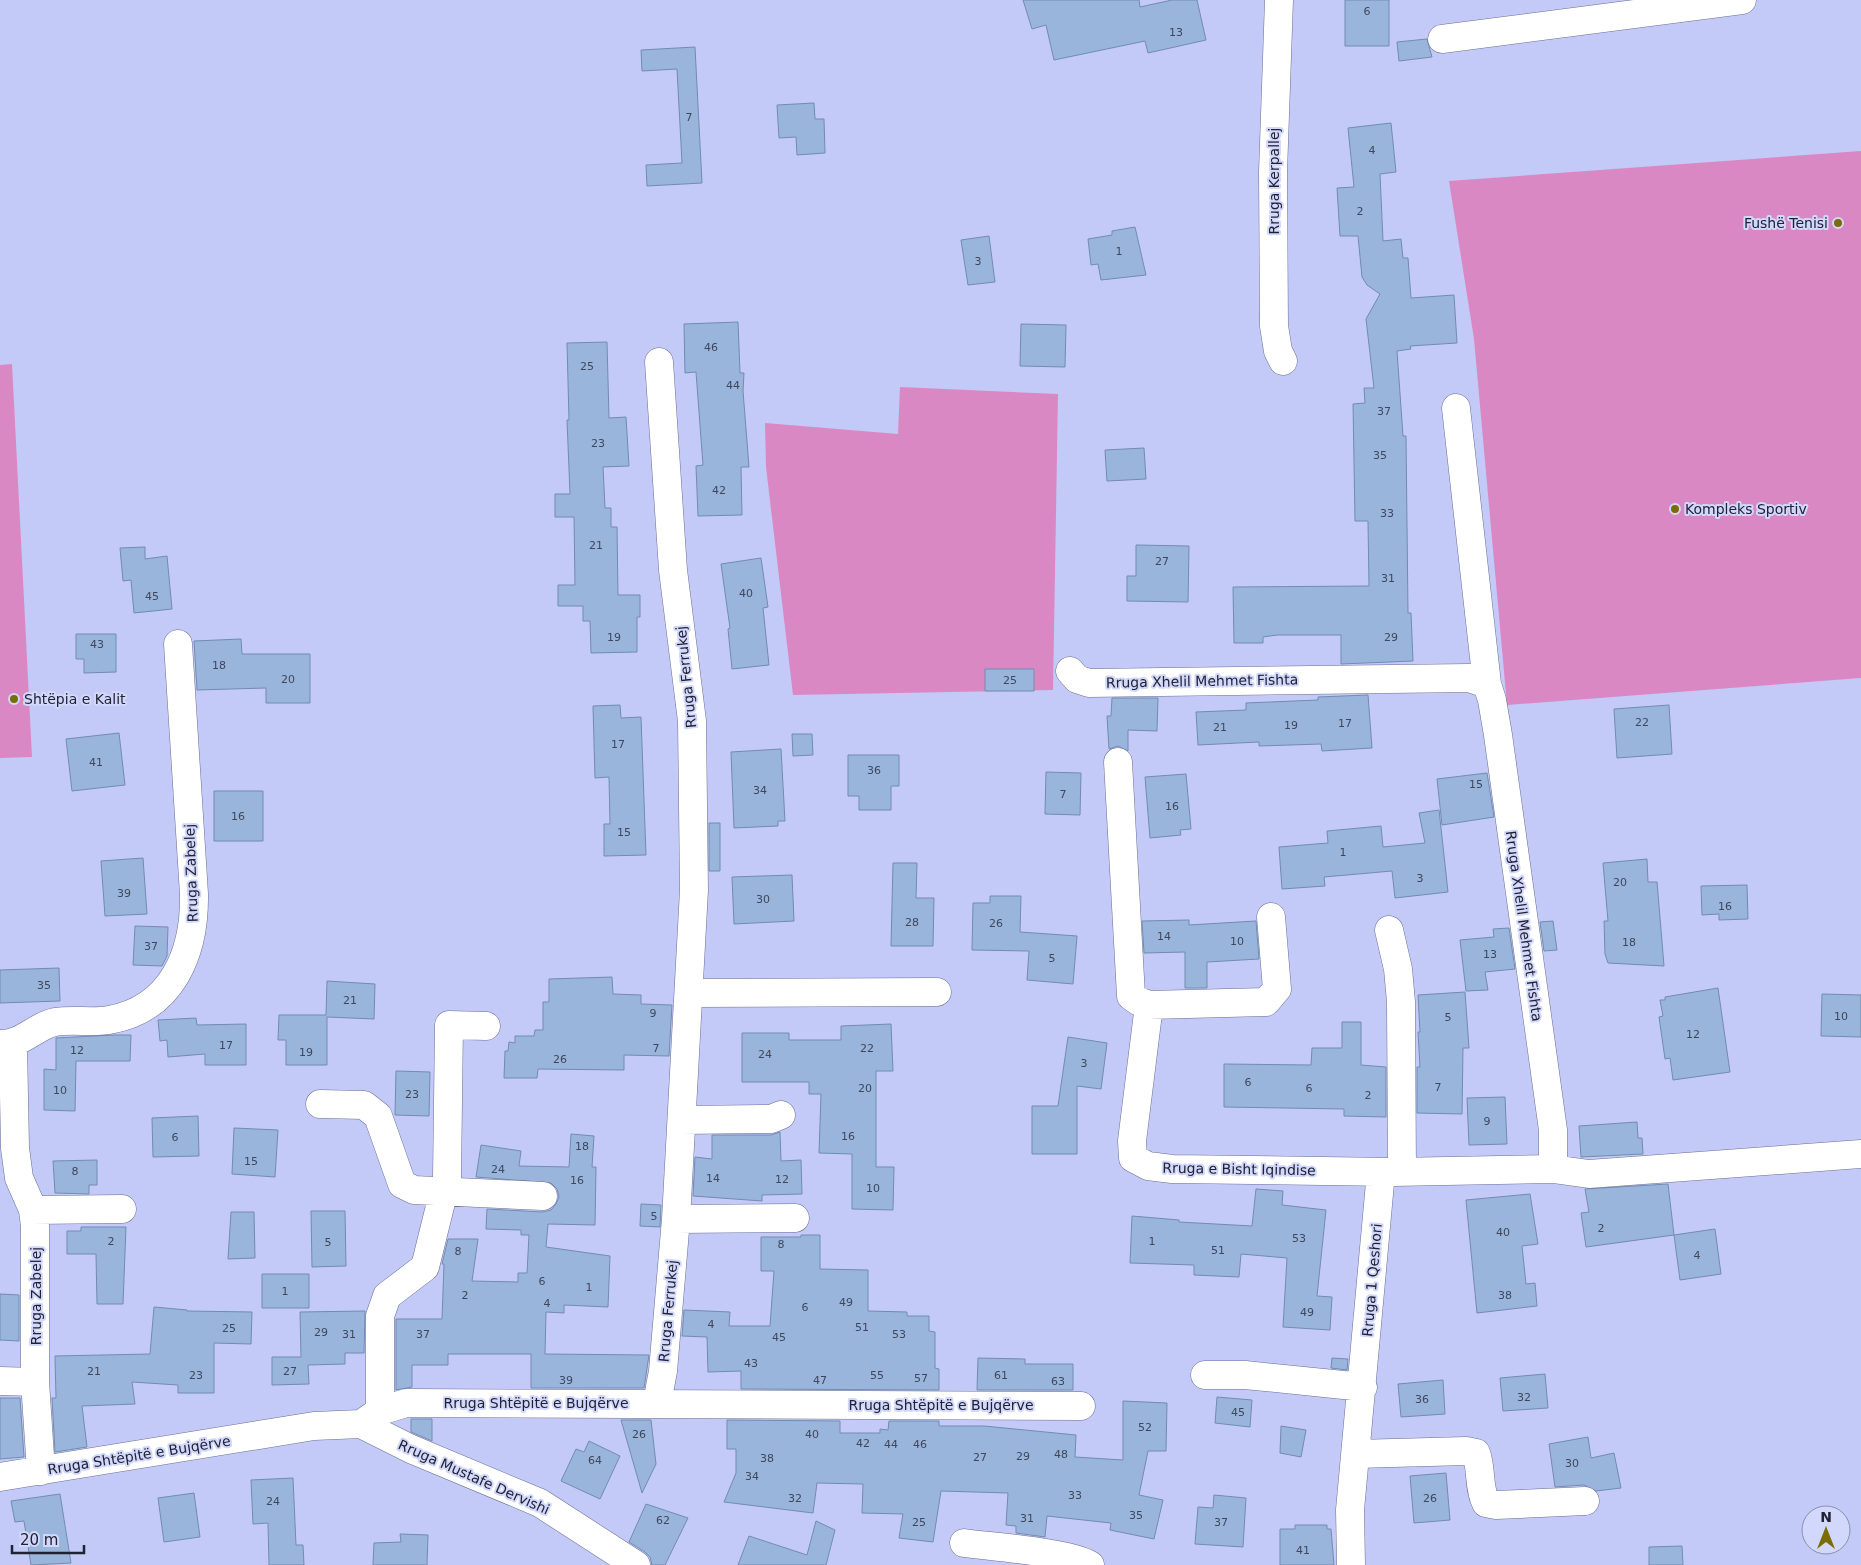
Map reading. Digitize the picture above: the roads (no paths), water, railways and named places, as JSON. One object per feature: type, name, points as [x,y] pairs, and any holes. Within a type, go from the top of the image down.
[{"type":"street","name":"Rruga Kerpallej","points":[[1279,0],[1273,163],[1274,326],[1278,351],[1283,361]]},
{"type":"street","points":[[1442,39],[1742,0]]},
{"type":"street","name":"Rruga Ferrukej","points":[[657,1403],[663,1371],[676,1219],[694,890],[692,721],[673,570],[660,362]]},
{"type":"street","name":"Rruga Xhelil Mehmet Fishta","points":[[1456,408],[1487,684],[1492,700],[1498,735],[1553,1130],[1553,1169]]},
{"type":"street","name":"Rruga Zabelej","points":[[41,1471],[35,1382],[36,1251],[34,1210],[10,1178],[13,1113],[6,1044],[49,1024],[109,1020],[139,1009],[169,987],[185,958],[194,919],[194,894],[178,644]]},
{"type":"street","name":"Rruga Xhelil Mehmet Fishta","points":[[1070,671],[1077,679],[1089,683],[1469,678],[1487,684]]},
{"type":"street","points":[[1118,762],[1131,996],[1149,1005],[1266,1002],[1277,989],[1271,916]]},
{"type":"street","name":"Rruga 1 Qeshori","points":[[1351,1565],[1350,1510],[1363,1387],[1391,1172],[1401,1002],[1398,969],[1389,930]]},
{"type":"street","points":[[689,993],[937,992]]},
{"type":"street","name":"Rruga e Bisht Iqindise","points":[[1149,1005],[1132,1141],[1133,1158],[1148,1166],[1172,1169],[1391,1172]]},
{"type":"street","points":[[370,1417],[380,1316],[387,1296],[425,1267],[447,1178],[449,1026],[486,1026]]},
{"type":"street","points":[[320,1104],[364,1105],[378,1116],[402,1184],[414,1190],[542,1196]]},
{"type":"street","points":[[682,1120],[771,1119],[781,1116]]},
{"type":"street","points":[[1391,1172],[1553,1169],[1589,1174],[1861,1154]]},
{"type":"street","points":[[34,1210],[122,1209]]},
{"type":"street","points":[[676,1219],[795,1218]]},
{"type":"street","points":[[1205,1375],[1245,1375],[1363,1387]]},
{"type":"street","points":[[0,1382],[35,1382]]},
{"type":"street","name":"Rruga Shtëpitë e Bujqërve","points":[[0,1477],[370,1417],[406,1403],[1081,1406]]},
{"type":"street","name":"Rruga Mustafe Dervishi","points":[[370,1417],[411,1449],[540,1503],[636,1565]]},
{"type":"street","points":[[1356,1454],[1466,1451],[1476,1453],[1479,1461],[1482,1494],[1486,1503],[1496,1505],[1585,1501]]},
{"type":"street","points":[[964,1543],[1057,1556],[1083,1561],[1090,1565]]},
{"type":"place","name":"Fushë Tenisi","points":[[1838,223]]},
{"type":"place","name":"Kompleks Sportiv","points":[[1675,509]]},
{"type":"place","name":"Shtëpia e Kalit","points":[[14,699]]}]
